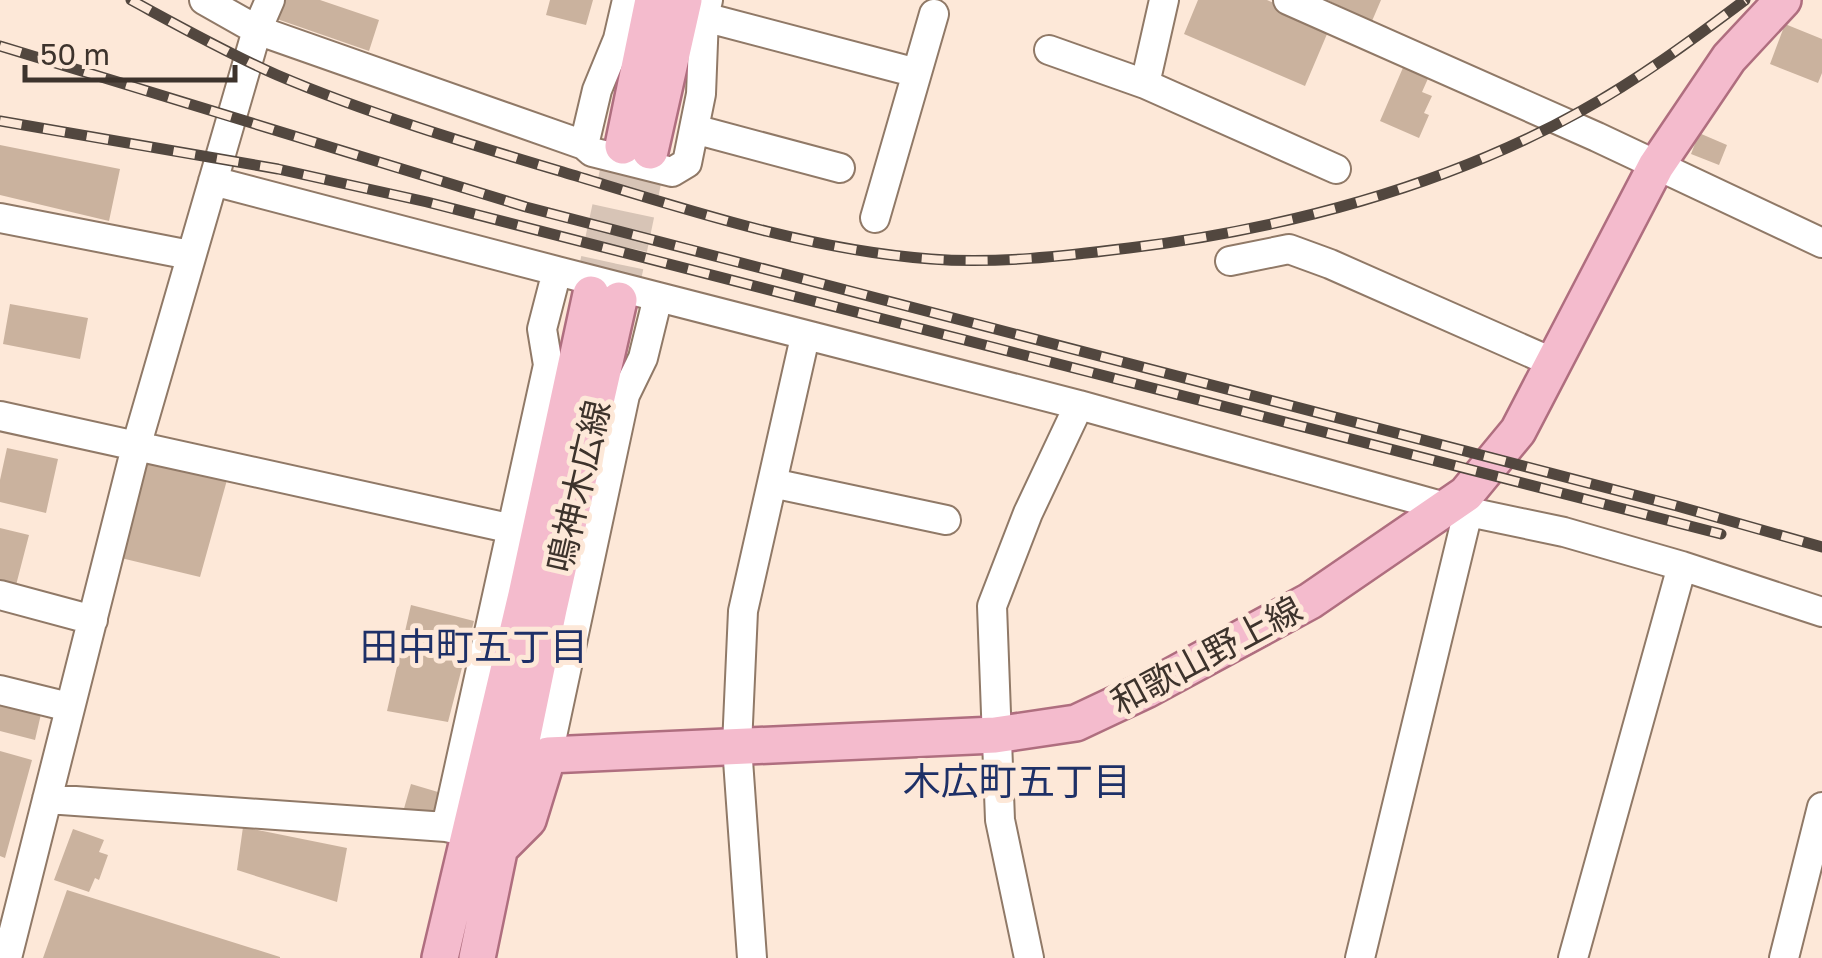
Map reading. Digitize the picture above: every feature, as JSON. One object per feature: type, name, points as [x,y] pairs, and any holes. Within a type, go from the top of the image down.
[{"type":"main road","points":[[653,0],[636,149],[699,6]]},
{"type":"main road","name":"和歌山野上線","points":[[548,755],[996,735],[1076,722],[1146,690],[1310,602],[1460,504],[1518,431],[1656,166],[1729,58],[1783,0]]},
{"type":"main road","name":"鳴神木広線","points":[[472,836],[605,297]]},
{"type":"main road","points":[[472,836],[528,820],[548,755]]},
{"type":"main road","points":[[440,958],[472,836]]},
{"type":"main road","points":[[472,836],[477,958]]},
{"type":"street","points":[[204,0],[257,30],[584,145],[592,152],[672,172],[687,163],[701,94],[699,6],[917,73]]},
{"type":"street","points":[[6,958],[136,446],[257,30],[270,0]]},
{"type":"street","points":[[584,145],[626,0]]},
{"type":"street","points":[[1145,84],[1164,0]]},
{"type":"street","points":[[1288,0],[1597,137],[1822,243]]},
{"type":"street","points":[[875,218],[934,14]]},
{"type":"street","points":[[1049,50],[1145,84],[1336,168]]},
{"type":"street","points":[[694,130],[840,168]]},
{"type":"street","points":[[213,180],[805,337],[1460,504],[1682,566],[1822,612]]},
{"type":"street","points":[[0,218],[190,255]]},
{"type":"street","points":[[1230,261],[1289,249],[1554,364]]},
{"type":"street","points":[[47,799],[472,836],[513,530],[548,365],[542,329],[557,271]]},
{"type":"street","points":[[548,755],[625,395],[643,358],[658,297]]},
{"type":"street","points":[[752,958],[737,746],[743,611],[805,337]]},
{"type":"street","points":[[1029,958],[1000,820],[992,606],[1028,513],[1079,405]]},
{"type":"street","points":[[0,416],[513,530]]},
{"type":"street","points":[[772,483],[946,520]]},
{"type":"street","points":[[1360,958],[1460,504]]},
{"type":"street","points":[[1573,958],[1682,566]]},
{"type":"street","points":[[0,595],[93,620]]},
{"type":"street","points":[[0,690],[69,707]]},
{"type":"street","points":[[1784,958],[1822,807]]},
{"type":"building","points":[[280,0],[320,0],[379,20],[369,51],[274,18]]},
{"type":"building","points":[[550,0],[593,0],[586,25],[546,15]]},
{"type":"building","points":[[1198,0],[1267,0],[1330,27],[1305,86],[1184,34]]},
{"type":"building","points":[[1327,0],[1381,0],[1372,21]]},
{"type":"building","points":[[1785,24],[1822,39],[1822,73],[1818,83],[1770,64]]},
{"type":"building","points":[[1405,63],[1430,74],[1422,92],[1432,96],[1424,113],[1429,115],[1419,138],[1380,121]]},
{"type":"building","points":[[1699,133],[1727,145],[1719,165],[1691,154]]},
{"type":"building","points":[[0,145],[120,169],[109,221],[0,195]]},
{"type":"building","points":[[10,304],[88,318],[80,359],[3,344]]},
{"type":"building","points":[[7,448],[58,459],[46,513],[0,502]]},
{"type":"building","points":[[147,460],[227,480],[200,577],[121,558]]},
{"type":"building","points":[[0,528],[29,535],[15,589],[0,585]]},
{"type":"building","points":[[411,605],[474,621],[448,722],[387,711]]},
{"type":"building","points":[[0,704],[41,714],[35,740],[0,731]]},
{"type":"building","points":[[0,751],[32,760],[5,858],[0,856]]},
{"type":"building","points":[[411,784],[438,792],[434,810],[423,815],[403,812]]},
{"type":"building","points":[[243,827],[347,848],[337,902],[237,870]]},
{"type":"building","points":[[73,829],[104,840],[99,852],[108,855],[99,880],[95,878],[89,892],[54,880]]},
{"type":"building","points":[[67,890],[280,957],[280,958],[43,958]]},
{"type":"tunnel","points":[[591,294],[623,146]]},
{"type":"tunnel","points":[[619,300],[650,151]]},
{"type":"railway","points":[[131,0],[277,75],[382,115],[491,150],[791,237],[884,254],[980,261],[1187,240],[1304,216],[1419,183],[1529,138],[1581,111],[1644,72],[1745,0]]},
{"type":"railway","points":[[0,46],[526,207],[1822,547]]},
{"type":"railway","points":[[0,121],[278,169],[427,202],[1721,534]]},
{"type":"district","name":"田中町五丁目","points":[[474,645]]},
{"type":"district","name":"木広町五丁目","points":[[1017,780]]}]
